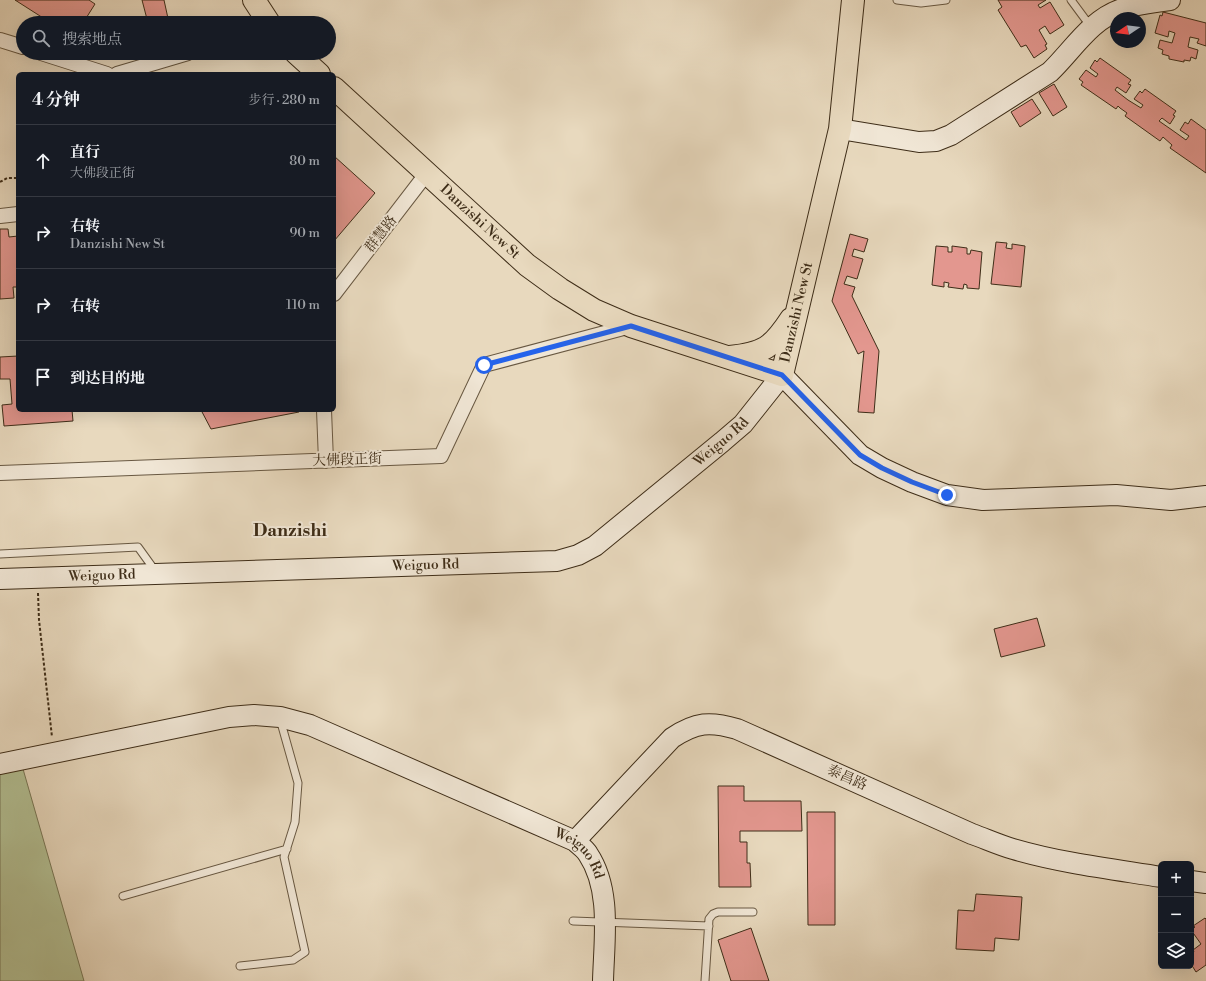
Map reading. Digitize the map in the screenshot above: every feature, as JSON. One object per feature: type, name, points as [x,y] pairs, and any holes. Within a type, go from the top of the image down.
[{"type":"main road","points":[[254,0],[264,16]]},
{"type":"main road","name":"Danzishi New St","points":[[336,90],[527,265],[560,289],[594,310],[631,326],[782,375],[840,129],[853,0]]},
{"type":"main road","points":[[304,60],[317,72]]},
{"type":"main road","points":[[727,357],[751,355],[764,350],[774,343],[797,310]]},
{"type":"street","points":[[840,129],[919,142],[936,141],[951,135],[1050,72],[1092,28],[1107,16],[1120,9],[1135,5],[1170,0]]},
{"type":"street","points":[[0,40],[16,45]]},
{"type":"street","points":[[63,60],[101,72]]},
{"type":"street","points":[[124,72],[164,60]]},
{"type":"street","name":"群慧路","points":[[336,291],[427,173]]},
{"type":"street","points":[[0,216],[16,214]]},
{"type":"street","name":"大佛段正街","points":[[0,474],[441,456],[484,365],[631,326]]},
{"type":"street","points":[[782,375],[860,455],[882,468],[912,482],[947,495],[983,500],[1116,495],[1171,500],[1206,496]]},
{"type":"street","name":"Weiguo Rd","points":[[0,578],[557,561],[578,555],[595,546],[743,424],[782,375]]},
{"type":"street","points":[[324,412],[326,461]]},
{"type":"street","name":"Weiguo Rd","points":[[0,764],[229,716],[254,715],[280,717],[310,725],[575,841],[587,853],[596,868],[601,886],[604,907],[603,981]]},
{"type":"street","name":"泰昌路","points":[[575,841],[672,738],[684,730],[696,725],[710,724],[724,725],[737,729],[972,834],[1013,849],[1052,859],[1158,877]]},
{"type":"street","points":[[1194,881],[1206,883]]},
{"type":"lane","points":[[898,0],[921,3],[946,0]]},
{"type":"lane","points":[[1071,0],[1092,28]]},
{"type":"lane","points":[[0,554],[138,547],[158,574]]},
{"type":"lane","points":[[240,966],[293,960],[305,952],[284,857],[295,822],[298,783],[280,717]]},
{"type":"lane","points":[[123,896],[287,849]]},
{"type":"lane","points":[[705,981],[709,919],[713,914],[718,912],[753,912]]},
{"type":"lane","points":[[573,921],[709,926]]},
{"type":"path","points":[[0,182],[7,178],[16,178]]},
{"type":"path","points":[[37,577],[39,620],[50,727]]},
{"type":"green space","points":[[21,762],[84,981],[0,981],[0,767]]},
{"type":"building","points":[[15,0],[89,0],[95,4],[87,16],[40,16]]},
{"type":"building","points":[[142,0],[164,0],[167,16],[146,16]]},
{"type":"building","points":[[998,0],[1046,0],[1038,5],[1040,8],[1050,2],[1064,25],[1050,34],[1045,26],[1039,30],[1047,44],[1045,45],[1047,49],[1034,58],[1026,45],[1021,47],[998,10],[1002,7]]},
{"type":"building","points":[[1163,12],[1206,23],[1206,46],[1197,43],[1199,39],[1190,37],[1188,47],[1198,50],[1196,59],[1191,57],[1190,61],[1184,60],[1184,62],[1169,59],[1169,56],[1162,54],[1163,50],[1158,48],[1160,40],[1172,43],[1175,33],[1169,31],[1168,37],[1155,33],[1160,15],[1162,16]]},
{"type":"building","points":[[1100,58],[1131,80],[1128,84],[1131,85],[1126,93],[1117,87],[1115,90],[1128,100],[1141,108],[1143,105],[1134,99],[1140,91],[1142,93],[1145,89],[1176,111],[1170,124],[1162,118],[1159,121],[1186,140],[1189,136],[1180,130],[1185,122],[1188,124],[1191,119],[1206,130],[1206,173],[1170,148],[1172,145],[1163,137],[1160,141],[1125,116],[1127,113],[1118,106],[1116,109],[1081,85],[1083,82],[1079,79],[1086,70],[1096,77],[1098,74],[1090,68],[1095,60],[1097,62]]},
{"type":"building","points":[[1054,84],[1067,107],[1053,116],[1039,93]]},
{"type":"building","points":[[1032,99],[1041,113],[1020,127],[1011,112]]},
{"type":"building","points":[[336,158],[375,193],[336,239]]},
{"type":"building","points":[[0,229],[8,229],[9,237],[16,236],[16,287],[13,287],[14,298],[0,299]]},
{"type":"building","points":[[850,234],[868,239],[864,252],[854,249],[852,256],[863,259],[857,279],[847,276],[844,284],[855,287],[852,296],[879,351],[874,413],[858,412],[864,351],[858,354],[832,301]]},
{"type":"building","points":[[996,242],[1007,243],[1006,248],[1012,249],[1012,244],[1025,246],[1021,287],[991,284]]},
{"type":"building","points":[[936,246],[948,247],[948,252],[952,252],[952,246],[967,248],[967,254],[970,254],[971,250],[982,252],[979,289],[967,288],[967,285],[964,284],[963,289],[948,287],[949,283],[944,282],[944,287],[932,285]]},
{"type":"building","points":[[16,356],[16,412],[72,412],[73,421],[4,426],[2,405],[12,404],[10,379],[0,379],[0,357]]},
{"type":"building","points":[[202,412],[299,412],[211,429]]},
{"type":"building","points":[[1037,618],[1045,646],[1001,657],[994,629]]},
{"type":"building","points":[[718,786],[744,786],[744,801],[801,801],[802,831],[740,831],[740,842],[747,842],[747,863],[750,863],[751,887],[719,887]]},
{"type":"building","points":[[807,812],[835,812],[835,925],[808,925]]},
{"type":"building","points":[[976,894],[1022,897],[1019,940],[995,938],[994,951],[956,949],[958,910],[974,911]]},
{"type":"building","points":[[1205,918],[1206,919],[1206,965],[1196,972],[1194,969],[1194,949],[1201,944],[1194,934],[1194,925]]},
{"type":"building","points":[[751,928],[769,981],[731,981],[718,940]]},
{"type":"district","name":"Danzishi","points":[[290,530]]},
{"type":"route","points":[[484,365],[631,326],[782,375],[860,455],[882,468],[912,482],[947,495]]}]
